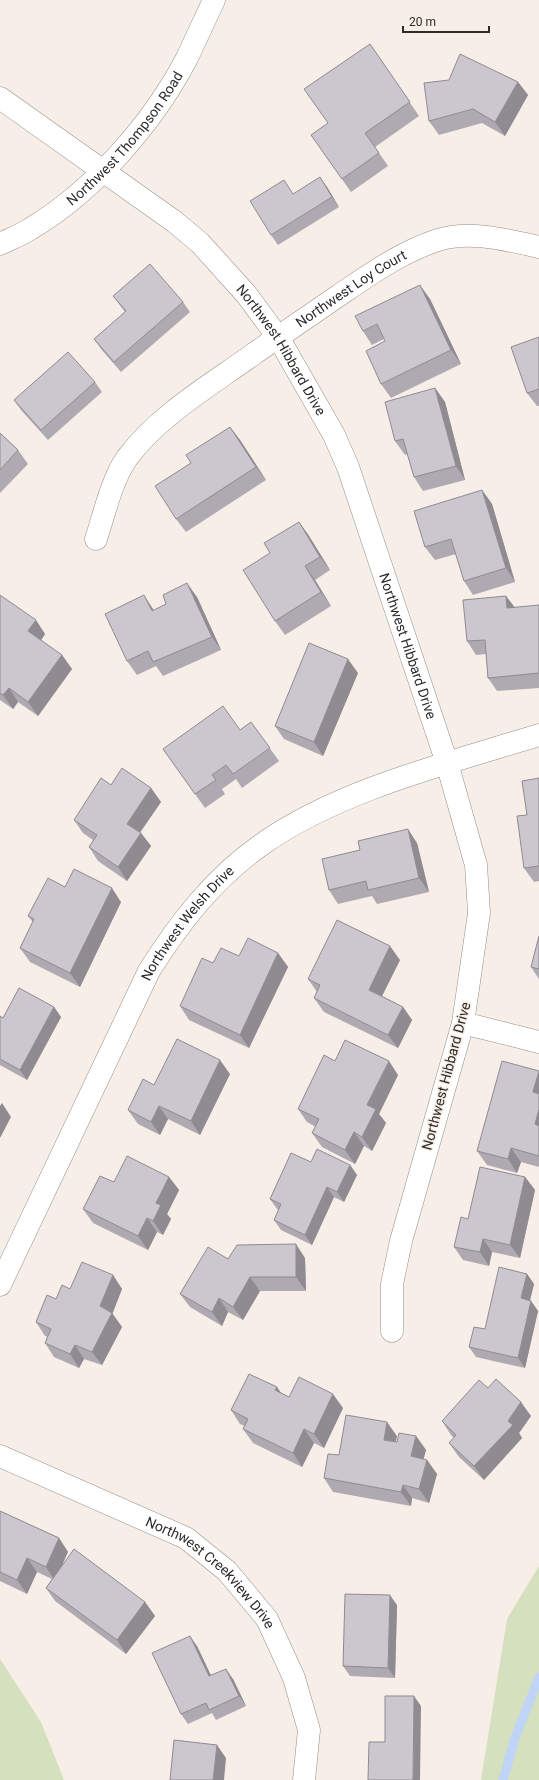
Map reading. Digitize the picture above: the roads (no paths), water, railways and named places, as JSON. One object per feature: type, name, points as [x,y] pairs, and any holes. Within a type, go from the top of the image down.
[{"type":"street","name":"Northwest Thompson Road","points":[[0,244],[30,229],[58,211],[82,191],[140,132],[186,59],[214,0]]},
{"type":"street","name":"Northwest Hibbard Drive","points":[[0,98],[175,222],[200,243],[246,294],[278,337],[320,408],[348,467],[447,763],[476,865],[479,913],[463,1023],[400,1241],[392,1284],[392,1330]]},
{"type":"street","name":"Northwest Loy Court","points":[[96,540],[115,482],[127,458],[166,417],[278,337],[382,266],[407,252],[439,240],[469,236],[500,238],[539,247]]},
{"type":"street","name":"Northwest Welsh Drive","points":[[0,1285],[149,971],[171,936],[203,896],[232,868],[261,845],[326,808],[364,792],[447,763],[539,735]]},
{"type":"street","points":[[463,1023],[539,1042]]},
{"type":"street","name":"Northwest Creekview Drive","points":[[0,1456],[186,1538],[227,1571],[267,1619],[294,1678],[309,1730],[304,1780]]},
{"type":"waterway","points":[[503,1780],[515,1738],[539,1677]]}]
